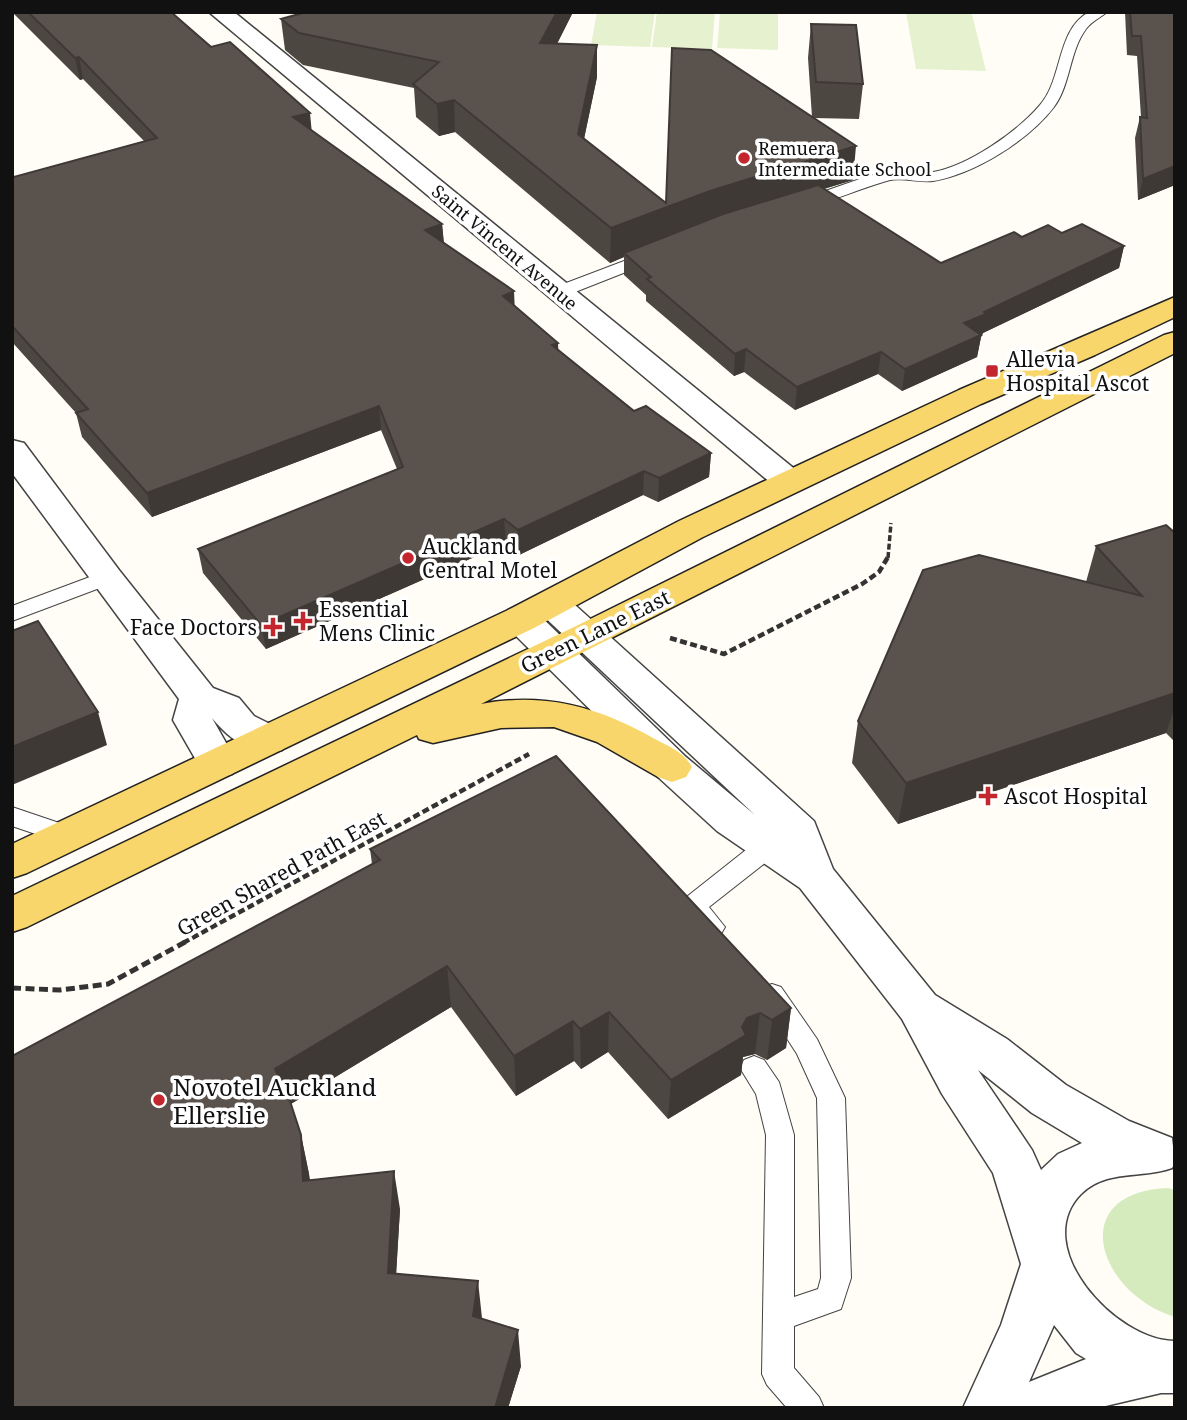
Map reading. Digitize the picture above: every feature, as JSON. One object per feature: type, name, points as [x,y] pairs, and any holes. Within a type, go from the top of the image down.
[{"type":"main road","name":"Green Lane East","points":[[12,863],[536,611],[691,529],[970,397],[1084,349],[1175,306]]},
{"type":"main road","name":"Green Lane East","points":[[12,915],[571,644],[1175,341]]},
{"type":"main road","points":[[341,754],[479,716],[528,713],[569,717],[609,732],[672,766]]},
{"type":"street","name":"Saint Vincent Avenue","points":[[220,12],[790,482]]},
{"type":"street","points":[[12,450],[106,578],[199,697],[225,708],[240,726],[268,740]]},
{"type":"street","points":[[536,611],[571,644],[799,832],[815,876]]},
{"type":"street","points":[[571,644],[672,766],[731,820],[815,876],[918,1006],[959,1080],[1015,1166],[1054,1287],[1095,1335],[1118,1351],[1168,1367]]},
{"type":"street","points":[[199,697],[192,720],[218,764]]},
{"type":"street","points":[[918,1006],[991,1053],[1049,1099],[1112,1136],[1165,1156]]},
{"type":"street","points":[[990,1408],[1026,1330],[1044,1252],[1046,1206],[1059,1184],[1086,1162],[1115,1153],[1165,1156]]},
{"type":"street","points":[[1031,1408],[1105,1378],[1168,1367]]},
{"type":"lane","points":[[792,207],[895,174],[924,177],[947,174],[966,167],[994,149],[1048,106],[1064,76],[1072,45],[1083,21],[1100,12]]},
{"type":"lane","points":[[559,292],[663,250]]},
{"type":"lane","points":[[12,614],[106,578]]},
{"type":"lane","points":[[12,816],[68,836]]},
{"type":"lane","points":[[730,947],[693,906],[769,845]]},
{"type":"lane","points":[[757,978],[775,999],[807,1047],[831,1098],[836,1278],[830,1299],[779,1317]]},
{"type":"lane","points":[[754,1068],[769,1090],[780,1135],[778,1374],[808,1408]]},
{"type":"path","points":[[665,636],[724,654],[862,584],[876,576],[889,561],[893,513]]},
{"type":"path","name":"Green Shared Path East","points":[[12,988],[55,992],[82,990],[108,984],[132,973],[529,755],[529,747]]},
{"type":"green space","points":[[597,12],[655,12],[650,47],[591,45]]},
{"type":"green space","points":[[657,12],[715,12],[712,49],[652,47]]},
{"type":"green space","points":[[720,12],[778,12],[778,50],[717,48]]},
{"type":"green space","points":[[906,12],[972,14],[986,71],[916,69]]},
{"type":"green space","points":[[1168,1188],[1175,1190],[1175,1317],[1148,1305],[1127,1287],[1111,1267],[1104,1245],[1104,1224],[1115,1206],[1136,1194]]},
{"type":"building","points":[[28,12],[171,12],[211,47],[230,42],[310,113],[293,117],[442,224],[425,230],[514,291],[503,296],[558,343],[552,345],[634,411],[646,406],[711,453],[659,478],[644,471],[518,530],[504,519],[261,625],[198,549],[403,467],[379,406],[147,493],[76,413],[88,409],[12,326],[12,175],[14,177],[157,138],[79,57],[75,58]]},
{"type":"building","points":[[306,12],[557,12],[540,43],[597,45],[578,134],[666,203],[672,48],[711,50],[856,146],[710,191],[611,228],[454,100],[437,104],[413,84],[439,62],[299,33],[281,19]]},
{"type":"building","points":[[1130,12],[1175,12],[1175,166],[1143,179],[1140,117],[1147,118],[1141,36],[1132,36]]},
{"type":"building","points":[[811,24],[856,25],[863,84],[816,82]]},
{"type":"building","points":[[818,185],[941,263],[1014,232],[1022,237],[1048,225],[1062,233],[1082,224],[1124,246],[964,323],[981,335],[905,369],[881,352],[797,387],[746,349],[735,354],[647,279],[651,277],[624,253],[723,214]]},
{"type":"building","points":[[1166,525],[1175,533],[1175,693],[906,783],[858,721],[923,570],[979,555],[1142,596],[1096,546]]},
{"type":"building","points":[[38,621],[98,712],[12,747],[12,631]]},
{"type":"building","name":"Novotel Auckland Ellerslie","points":[[556,756],[791,1008],[772,1020],[760,1013],[747,1018],[742,1027],[746,1035],[671,1080],[609,1012],[580,1029],[573,1021],[514,1056],[447,966],[275,1069],[289,1098],[301,1135],[303,1181],[394,1171],[388,1273],[478,1281],[473,1316],[518,1330],[495,1408],[12,1408],[12,1056],[380,860],[370,849]]},
{"type":"place","name":"Remuera Intermediate School","points":[[744,158]]},
{"type":"place","name":"Allevia Hospital Ascot","points":[[992,371]]},
{"type":"place","name":"Auckland Central Motel","points":[[408,558]]},
{"type":"place","name":"Essential Mens Clinic","points":[[303,621]]},
{"type":"place","name":"Face Doctors","points":[[273,627]]},
{"type":"place","name":"Ascot Hospital","points":[[988,796]]},
{"type":"place","name":"Novotel Auckland Ellerslie","points":[[159,1100]]}]
